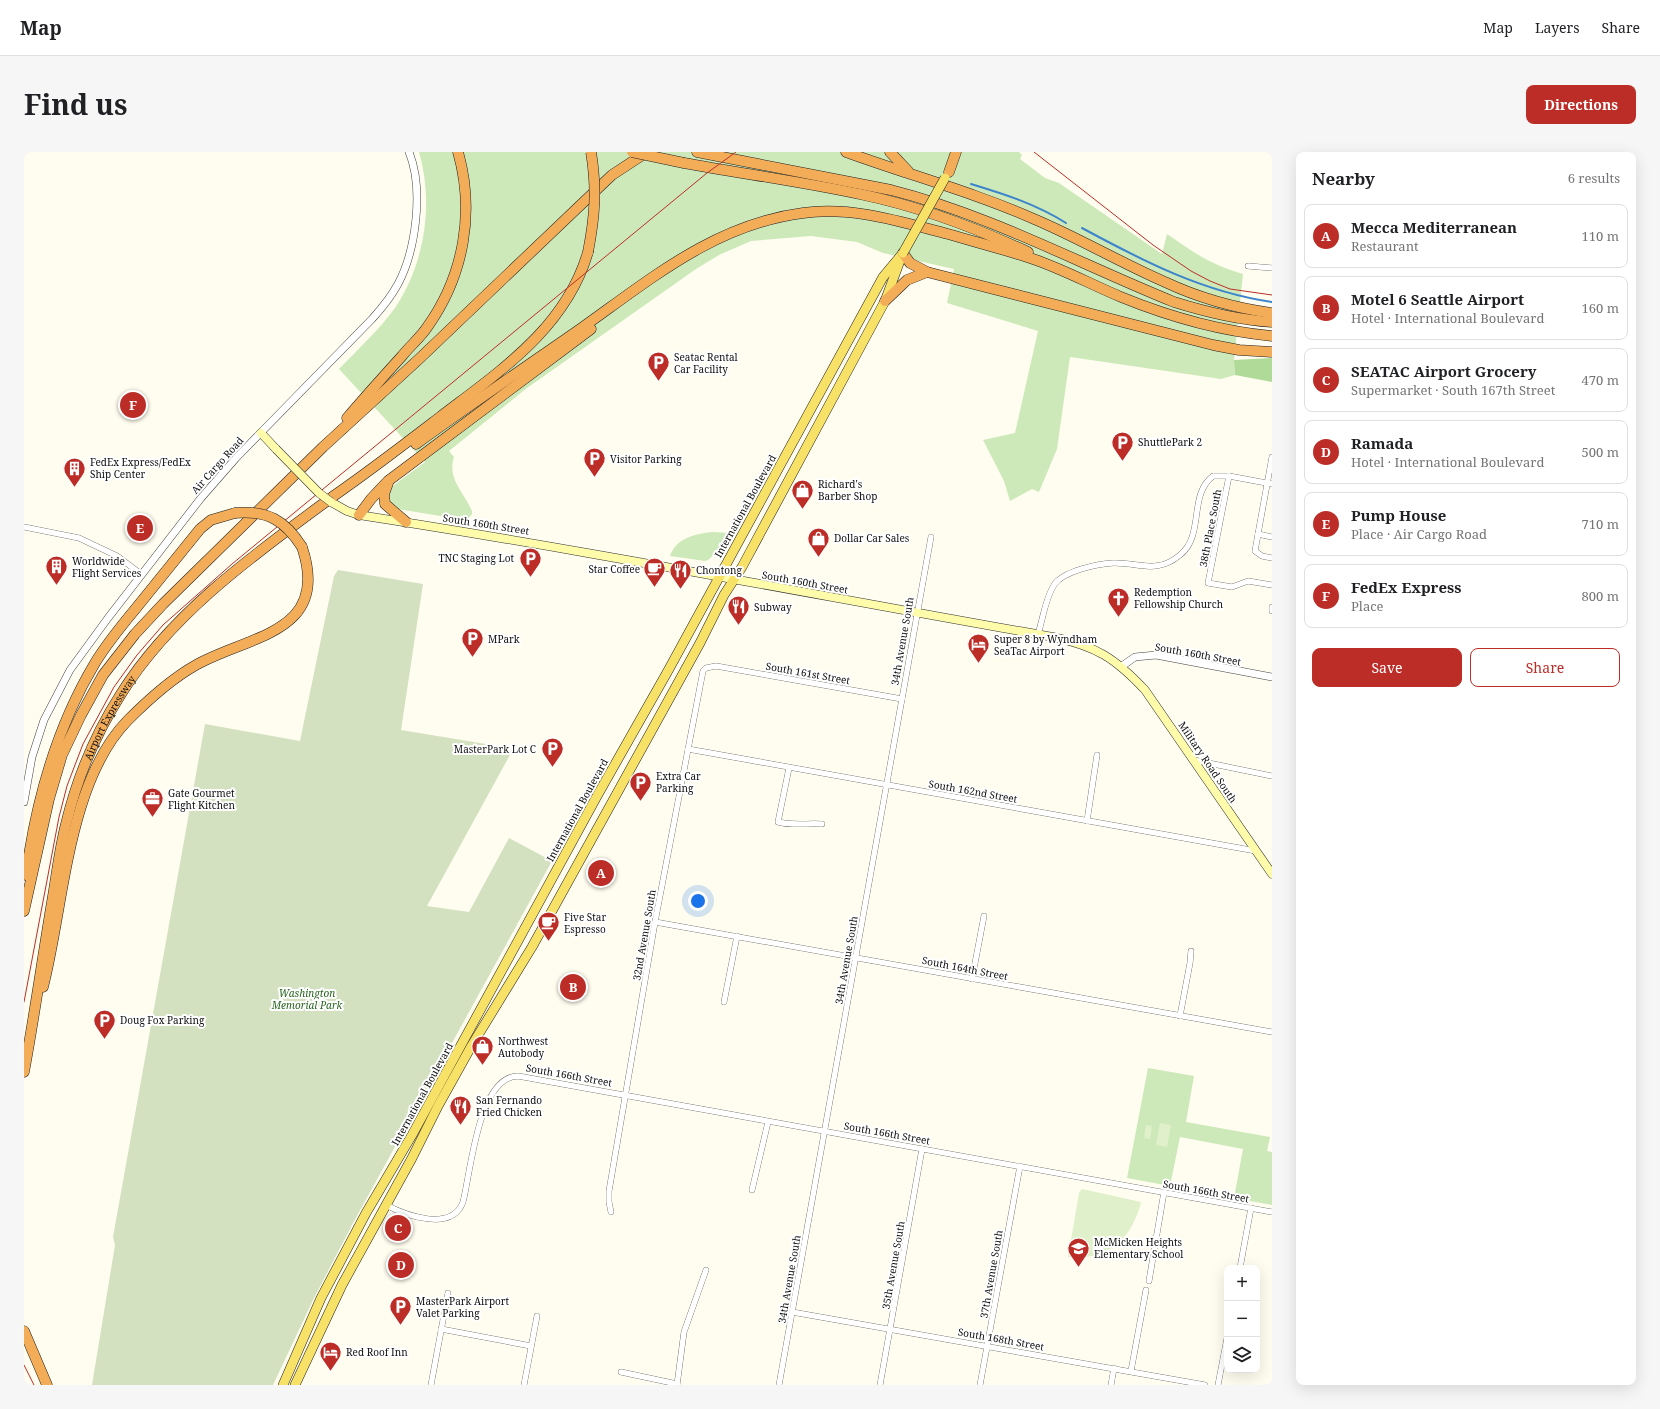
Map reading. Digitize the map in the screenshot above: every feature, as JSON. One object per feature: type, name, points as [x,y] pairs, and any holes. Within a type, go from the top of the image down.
[{"type":"highway","points":[[323,447],[427,328],[442,305],[451,286],[465,236],[467,207],[464,173],[458,152]]},
{"type":"highway","points":[[373,468],[492,377],[540,335],[556,317],[583,268],[588,252],[595,215],[595,191],[591,152]]},
{"type":"highway","points":[[632,152],[684,164],[865,195],[930,212],[985,232],[1034,254],[1058,268],[1119,296],[1189,321],[1217,329],[1272,336]]},
{"type":"highway","points":[[24,910],[54,779],[62,755],[80,715],[103,675],[136,634],[163,604],[323,447],[458,323],[612,175],[647,152]]},
{"type":"highway","points":[[699,152],[920,197],[987,220],[1174,302],[1204,311],[1238,318],[1272,322]]},
{"type":"highway","points":[[846,152],[980,196],[1035,219],[1165,282],[1201,296],[1240,308],[1272,313]]},
{"type":"highway","points":[[890,152],[902,166],[914,175]]},
{"type":"highway","points":[[949,172],[956,152]]},
{"type":"highway","points":[[373,468],[393,459],[662,271],[701,246],[738,228],[805,212],[828,212],[890,219],[1013,253],[1058,268]]},
{"type":"highway","points":[[903,253],[910,263],[926,272],[1213,346],[1239,350],[1272,352]]},
{"type":"highway","points":[[359,515],[371,499],[388,481],[637,295],[662,271]]},
{"type":"highway","points":[[885,301],[906,280],[926,272]]},
{"type":"highway","name":"Airport Expressway","points":[[24,1072],[32,1028],[40,966],[66,824],[75,790],[103,724],[121,693],[148,655],[187,614],[275,539],[373,468]]},
{"type":"highway","points":[[388,481],[384,494],[384,504],[406,522]]},
{"type":"highway","points":[[24,892],[31,838],[40,794],[74,703],[95,663],[115,635],[200,529],[211,520],[235,513],[249,512],[275,518],[288,528],[302,547],[307,561],[307,587],[300,611],[283,626],[196,665],[171,681],[127,721],[106,750],[88,785],[77,820],[48,968],[32,1028]]},
{"type":"highway","points":[[24,1331],[47,1385]]},
{"type":"main road","name":"International Boulevard","points":[[295,1385],[342,1285],[472,1045],[532,947],[734,579],[885,301],[903,253],[960,152]]},
{"type":"main road","name":"International Boulevard","points":[[282,1385],[321,1298],[388,1175],[412,1135],[596,796],[720,576],[883,277],[903,253]]},
{"type":"main road","name":"South 160th Street","points":[[261,432],[319,493],[338,507],[359,515],[527,541],[1038,634],[1071,641],[1089,647],[1122,666]]},
{"type":"main road","name":"Military Road South","points":[[1122,666],[1145,690],[1272,874]]},
{"type":"main road","points":[[386,1205],[384,1195],[388,1175]]},
{"type":"street","name":"Air Cargo Road","points":[[24,802],[37,740],[57,694],[70,670],[141,574],[201,498],[236,458],[372,319],[386,303],[398,284],[412,244],[416,214],[416,193],[409,152]]},
{"type":"street","points":[[1248,266],[1272,268]]},
{"type":"street","points":[[1272,457],[1270,484],[1255,551],[1262,556],[1272,558]]},
{"type":"street","points":[[1038,634],[1054,585],[1064,575],[1112,563],[1154,567],[1172,561],[1180,556],[1189,546],[1193,535],[1200,492],[1204,485],[1213,476],[1229,476],[1270,484]]},
{"type":"street","name":"38th Place South","points":[[1229,476],[1208,583],[1232,588],[1248,581],[1272,585]]},
{"type":"street","points":[[24,527],[79,538],[117,556],[141,574]]},
{"type":"street","points":[[1258,534],[1272,537]]},
{"type":"street","name":"34th Avenue South","points":[[779,1385],[887,785],[916,612],[931,538]]},
{"type":"street","name":"South 160th Street","points":[[1122,666],[1135,657],[1156,655],[1272,676]]},
{"type":"street","name":"South 161st Street","points":[[711,666],[902,698]]},
{"type":"street","name":"32nd Avenue South","points":[[612,1212],[609,1202],[609,1191],[655,922],[701,677],[706,668],[711,666]]},
{"type":"street","name":"South 162nd Street","points":[[688,749],[1256,851]]},
{"type":"street","points":[[1087,820],[1097,755]]},
{"type":"street","points":[[1194,760],[1272,776]]},
{"type":"street","points":[[789,768],[778,822],[791,825],[806,823],[822,824]]},
{"type":"street","points":[[972,979],[984,916]]},
{"type":"street","name":"South 164th Street","points":[[655,922],[856,956],[972,979],[1272,1032]]},
{"type":"street","points":[[724,1002],[737,936]]},
{"type":"street","points":[[1180,1016],[1191,951]]},
{"type":"street","name":"South 166th Street","points":[[386,1205],[401,1212],[436,1220],[451,1216],[462,1205],[481,1117],[489,1098],[501,1081],[512,1076],[523,1076],[626,1094],[768,1122],[1272,1212]]},
{"type":"street","points":[[752,1190],[768,1122]]},
{"type":"street","name":"35th Avenue South","points":[[880,1385],[922,1149]]},
{"type":"street","name":"37th Avenue South","points":[[980,1385],[1020,1166]]},
{"type":"street","points":[[1149,1281],[1164,1192]]},
{"type":"street","points":[[1241,1265],[1252,1208]]},
{"type":"street","points":[[621,1372],[677,1385],[684,1332],[706,1270]]},
{"type":"street","points":[[1131,1371],[1146,1290]]},
{"type":"street","points":[[431,1385],[448,1293]]},
{"type":"street","name":"South 168th Street","points":[[792,1312],[988,1345],[1205,1385]]},
{"type":"street","points":[[524,1385],[537,1316]]},
{"type":"street","points":[[441,1329],[531,1346]]},
{"type":"street","points":[[1218,1385],[1224,1354]]},
{"type":"street","points":[[1111,1385],[1114,1368]]},
{"type":"green space","points":[[419,152],[1019,152],[1022,155],[1020,159],[1045,178],[1059,183],[1162,254],[1167,234],[1211,262],[1243,274],[1234,360],[1235,375],[1221,379],[1070,357],[1057,449],[1039,492],[1032,489],[1010,501],[1004,481],[983,440],[1015,433],[1038,331],[947,303],[954,269],[883,253],[857,242],[811,236],[751,241],[719,255],[696,269],[527,388],[449,451],[454,457],[452,465],[457,485],[472,511],[472,514],[468,519],[452,518],[398,509],[393,505],[389,498],[390,488],[425,462],[339,369],[389,316],[405,291],[414,272],[424,233],[426,212],[424,172]]},
{"type":"green space","points":[[1272,358],[1272,382],[1235,375],[1234,360]]},
{"type":"green space","points":[[712,532],[732,533],[723,547],[708,560],[705,561],[670,556],[681,541],[699,534]]},
{"type":"green space","name":"Washington Memorial Park","points":[[338,570],[423,584],[401,730],[492,745],[511,753],[427,906],[469,912],[509,838],[552,861],[352,1225],[313,1300],[273,1385],[92,1385],[115,1245],[113,1237],[205,724],[300,741],[334,576]]},
{"type":"green space","points":[[1148,1068],[1194,1076],[1186,1122],[1270,1137],[1267,1151],[1272,1152],[1272,1205],[1234,1198],[1243,1149],[1180,1137],[1170,1186],[1127,1178]]},
{"type":"green space","points":[[1160,1123],[1171,1125],[1167,1147],[1156,1145]]},
{"type":"green space","points":[[1146,1125],[1152,1126],[1150,1139],[1144,1138]]},
{"type":"green space","points":[[1082,1189],[1141,1202],[1131,1227],[1116,1245],[1095,1255],[1068,1257],[1079,1193]]},
{"type":"waterway","points":[[971,184],[1031,205],[1066,223]]},
{"type":"waterway","points":[[1082,228],[1174,274],[1222,291],[1272,302]]},
{"type":"tram line","points":[[24,1002],[59,817],[67,786],[83,744],[114,687],[137,655],[163,625],[232,564],[707,173],[736,152]]},
{"type":"tram line","points":[[1034,152],[1153,245],[1191,271],[1230,289],[1272,295]]},
{"type":"tram line","points":[[24,1365],[34,1385]]},
{"type":"place","name":"Seatac Rental Car Facility","points":[[658,382]]},
{"type":"place","name":"FedEx Express","points":[[133,405]]},
{"type":"place","name":"ShuttlePark 2","points":[[1122,462]]},
{"type":"place","name":"Visitor Parking","points":[[594,478]]},
{"type":"place","name":"FedEx Express/FedEx Ship Center","points":[[75,488]]},
{"type":"place","name":"Richard's Barber Shop","points":[[803,510]]},
{"type":"place","name":"Pump House","points":[[140,528]]},
{"type":"place","name":"Dollar Car Sales","points":[[819,558]]},
{"type":"place","name":"TNC Staging Lot","points":[[530,578]]},
{"type":"place","name":"Worldwide Flight Services","points":[[56,586]]},
{"type":"place","name":"Star Coffee","points":[[655,588]]},
{"type":"place","name":"Chontong","points":[[681,590]]},
{"type":"place","name":"Redemption Fellowship Church","points":[[1118,618]]},
{"type":"place","name":"Subway","points":[[739,626]]},
{"type":"place","name":"MPark","points":[[473,658]]},
{"type":"place","name":"Super 8 by Wyndham SeaTac Airport","points":[[978,664]]},
{"type":"place","name":"MasterPark Lot C","points":[[552,768]]},
{"type":"place","name":"Extra Car Parking","points":[[640,802]]},
{"type":"place","name":"Gate Gourmet Flight Kitchen","points":[[153,818]]},
{"type":"place","name":"Mecca Mediterranean","points":[[601,873]]},
{"type":"place","name":"Five Star Espresso","points":[[548,942]]},
{"type":"place","name":"Motel 6 Seattle Airport","points":[[573,987]]},
{"type":"place","name":"Doug Fox Parking","points":[[104,1040]]},
{"type":"place","name":"Northwest Autobody","points":[[482,1066]]},
{"type":"place","name":"San Fernando Fried Chicken","points":[[461,1126]]},
{"type":"place","name":"SEATAC Airport Grocery","points":[[398,1228]]},
{"type":"place","name":"Ramada","points":[[401,1265]]},
{"type":"place","name":"McMicken Heights Elementary School","points":[[1079,1268]]},
{"type":"place","name":"MasterPark Airport Valet Parking","points":[[401,1326]]},
{"type":"place","name":"Red Roof Inn","points":[[330,1372]]}]
